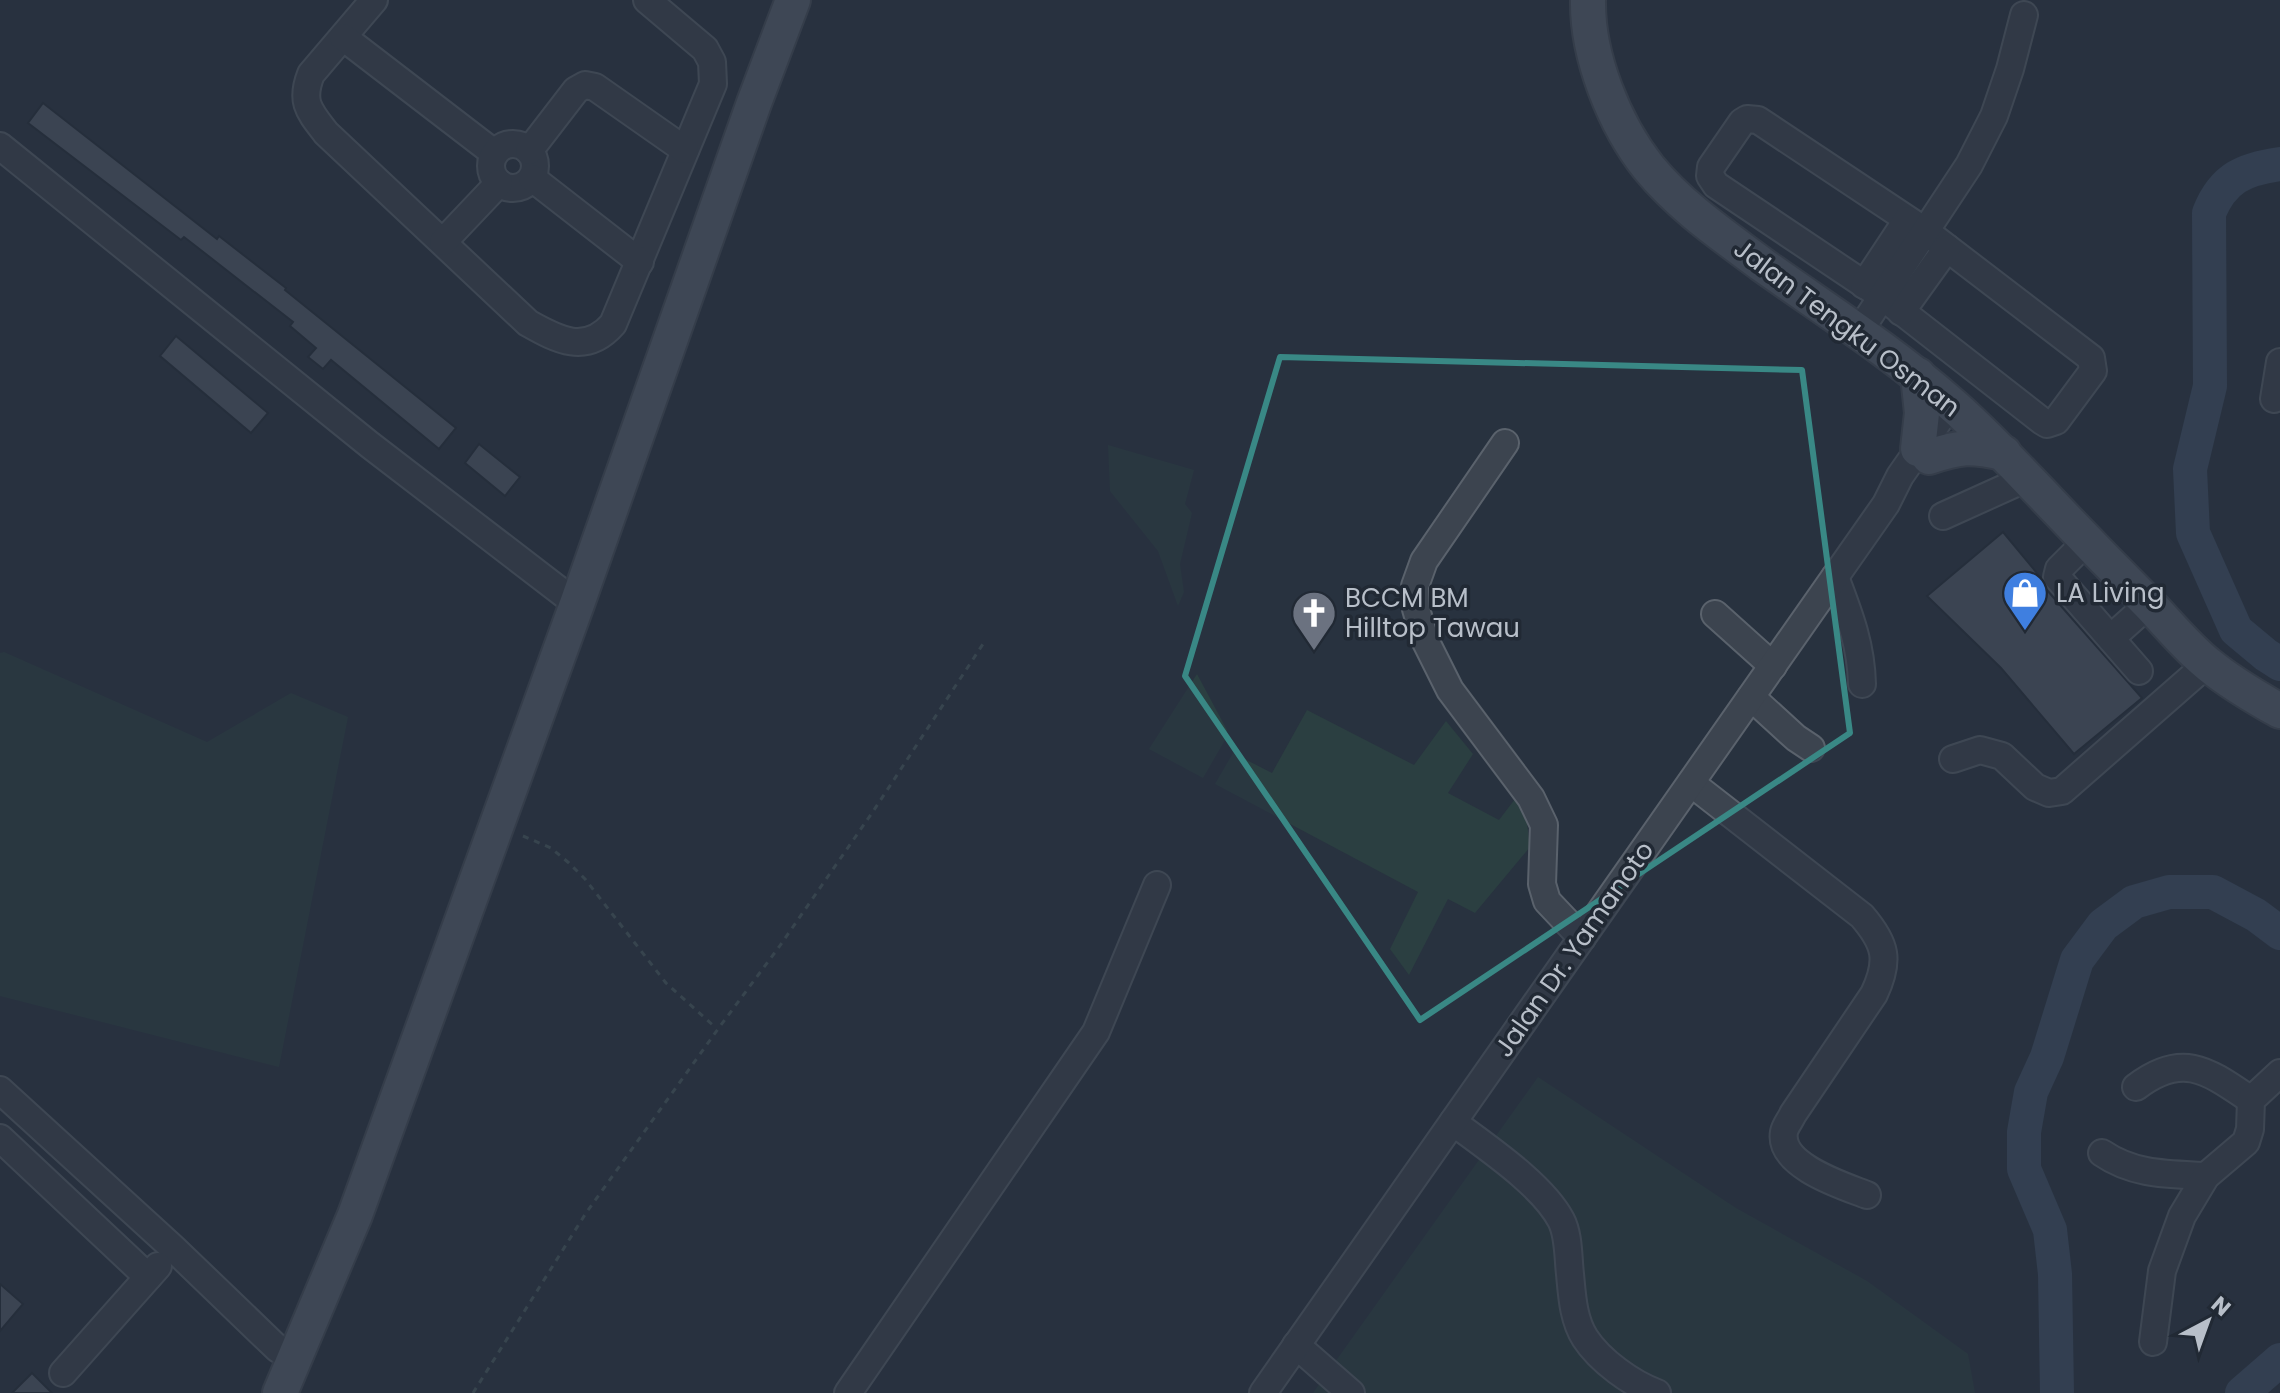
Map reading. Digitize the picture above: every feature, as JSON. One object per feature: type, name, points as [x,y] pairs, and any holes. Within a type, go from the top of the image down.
[{"type":"main road","points":[[280,1393],[355,1215],[793,0]]},
{"type":"main road","name":"Jalan Tengku Osman","points":[[1588,0],[1588,22],[1595,60],[1618,117],[1648,166],[1690,209],[1726,238],[1918,375],[1957,408],[2207,664],[2251,696],[2280,711]]},
{"type":"main road","points":[[1918,375],[1923,453],[1972,446],[2004,453]]},
{"type":"street","points":[[374,0],[311,74],[305,100],[313,117],[326,133],[528,323],[570,342],[590,341],[604,335],[613,324],[713,84],[712,62],[705,49],[647,0]]},
{"type":"street","points":[[1858,333],[1883,298],[1916,225],[1969,165],[1994,116],[2024,15]]},
{"type":"street","points":[[343,37],[494,153]]},
{"type":"street","points":[[713,84],[754,103]]},
{"type":"street","points":[[529,151],[576,90],[585,85],[595,87],[685,150]]},
{"type":"street","points":[[1758,120],[1947,248],[2091,358],[2093,371],[2056,421],[2047,424],[1883,298],[1716,185],[1710,176],[1711,167],[1742,122],[1758,120]]},
{"type":"street","points":[[511,143],[524,147],[535,164],[532,178],[513,188],[499,183],[490,166],[494,153],[511,143]]},
{"type":"street","points":[[0,146],[370,445],[577,604]]},
{"type":"street","points":[[532,178],[640,262]]},
{"type":"street","points":[[443,242],[499,183]]},
{"type":"street","points":[[1883,298],[1947,248]]},
{"type":"street","points":[[2274,399],[2280,362]]},
{"type":"street","name":"Jalan Dr. Yamanoto","points":[[1263,1393],[1886,504],[1909,483],[1923,453],[1957,408]]},
{"type":"street","points":[[1505,443],[1424,561],[1415,586],[1416,609],[1425,640],[1450,690],[1531,798],[1544,825],[1542,884],[1547,901],[1582,938]]},
{"type":"street","points":[[1943,516],[2027,478]]},
{"type":"street","points":[[2087,541],[2059,569],[2057,577],[2139,671]]},
{"type":"street","points":[[1835,577],[1858,640],[1862,684]]},
{"type":"street","points":[[2111,638],[2149,604]]},
{"type":"street","points":[[1715,614],[1773,666]]},
{"type":"street","points":[[1953,759],[1980,750],[2002,756],[2035,787],[2049,793],[2062,791],[2207,664]]},
{"type":"street","points":[[1751,697],[1811,748]]},
{"type":"street","points":[[1691,783],[1862,916],[1876,933],[1884,954],[1879,984],[1784,1132],[1786,1145],[1796,1160],[1812,1172],[1867,1195]]},
{"type":"street","points":[[848,1393],[1096,1032],[1157,885]]},
{"type":"street","points":[[2136,1087],[2168,1068],[2186,1067],[2220,1079],[2251,1100]]},
{"type":"street","points":[[2153,1342],[2162,1271],[2182,1216],[2206,1176],[2246,1142],[2250,1129],[2251,1100],[2280,1073]]},
{"type":"street","points":[[0,1090],[278,1349],[297,1358]]},
{"type":"street","points":[[22,1110],[0,1136],[148,1277]]},
{"type":"street","points":[[1453,1122],[1540,1191],[1555,1209],[1564,1224],[1573,1306],[1585,1338],[1615,1370],[1657,1393]]},
{"type":"street","points":[[2102,1153],[2147,1173],[2206,1176]]},
{"type":"street","points":[[63,1373],[173,1248]]},
{"type":"street","points":[[1296,1345],[1351,1393]]},
{"type":"path","points":[[473,1393],[586,1213],[779,947],[983,644]]},
{"type":"path","points":[[497,825],[551,848],[569,863],[666,983],[718,1029]]},
{"type":"highlighted area","points":[[1280,357],[1802,370],[1850,733],[1420,1020],[1185,676]]},
{"type":"green space","points":[[1108,445],[1194,470],[1185,504],[1192,513],[1180,564],[1184,592],[1178,606],[1158,551],[1110,491]]},
{"type":"green space","points":[[4,652],[207,742],[291,693],[348,717],[279,1067],[0,996],[0,653]]},
{"type":"green space","points":[[1197,674],[1227,730],[1225,740],[1203,778],[1149,749]]},
{"type":"green space","points":[[1307,710],[1414,765],[1446,721],[1473,754],[1448,793],[1499,820],[1515,799],[1526,815],[1530,847],[1475,913],[1448,899],[1409,975],[1390,949],[1418,892],[1215,784],[1233,753],[1272,773]]},
{"type":"green space","points":[[1538,1077],[1736,1208],[1867,1281],[1968,1354],[1975,1393],[1313,1393]]},
{"type":"building","points":[[43,103],[217,239],[219,236],[286,288],[456,428],[439,449],[331,360],[323,369],[308,357],[316,348],[290,326],[293,322],[184,237],[181,240],[28,123]]},
{"type":"building","points":[[176,336],[268,413],[251,433],[160,356]]},
{"type":"building","points":[[479,444],[520,477],[505,496],[465,463]]},
{"type":"building","name":"LA Living","points":[[2003,532],[2041,578],[2045,588],[2142,698],[2074,754],[2001,668],[1927,596]]},
{"type":"building","points":[[0,1284],[23,1304],[0,1331]]},
{"type":"building","points":[[32,1373],[52,1393],[12,1393]]},
{"type":"waterway","points":[[2280,164],[2236,177],[2221,191],[2209,213],[2210,386],[2190,469],[2193,533],[2236,630],[2280,664]]},
{"type":"waterway","points":[[2057,1393],[2055,1274],[2050,1230],[2024,1169],[2024,1132],[2031,1092],[2047,1057],[2077,960],[2103,925],[2134,902],[2169,892],[2213,892],[2256,915],[2280,933]]},
{"type":"waterway","points":[[2242,1393],[2280,1360]]},
{"type":"place","name":"LA Living","points":[[2025,632]]},
{"type":"place","name":"BCCM BM Hilltop Tawau","points":[[1314,652]]}]
